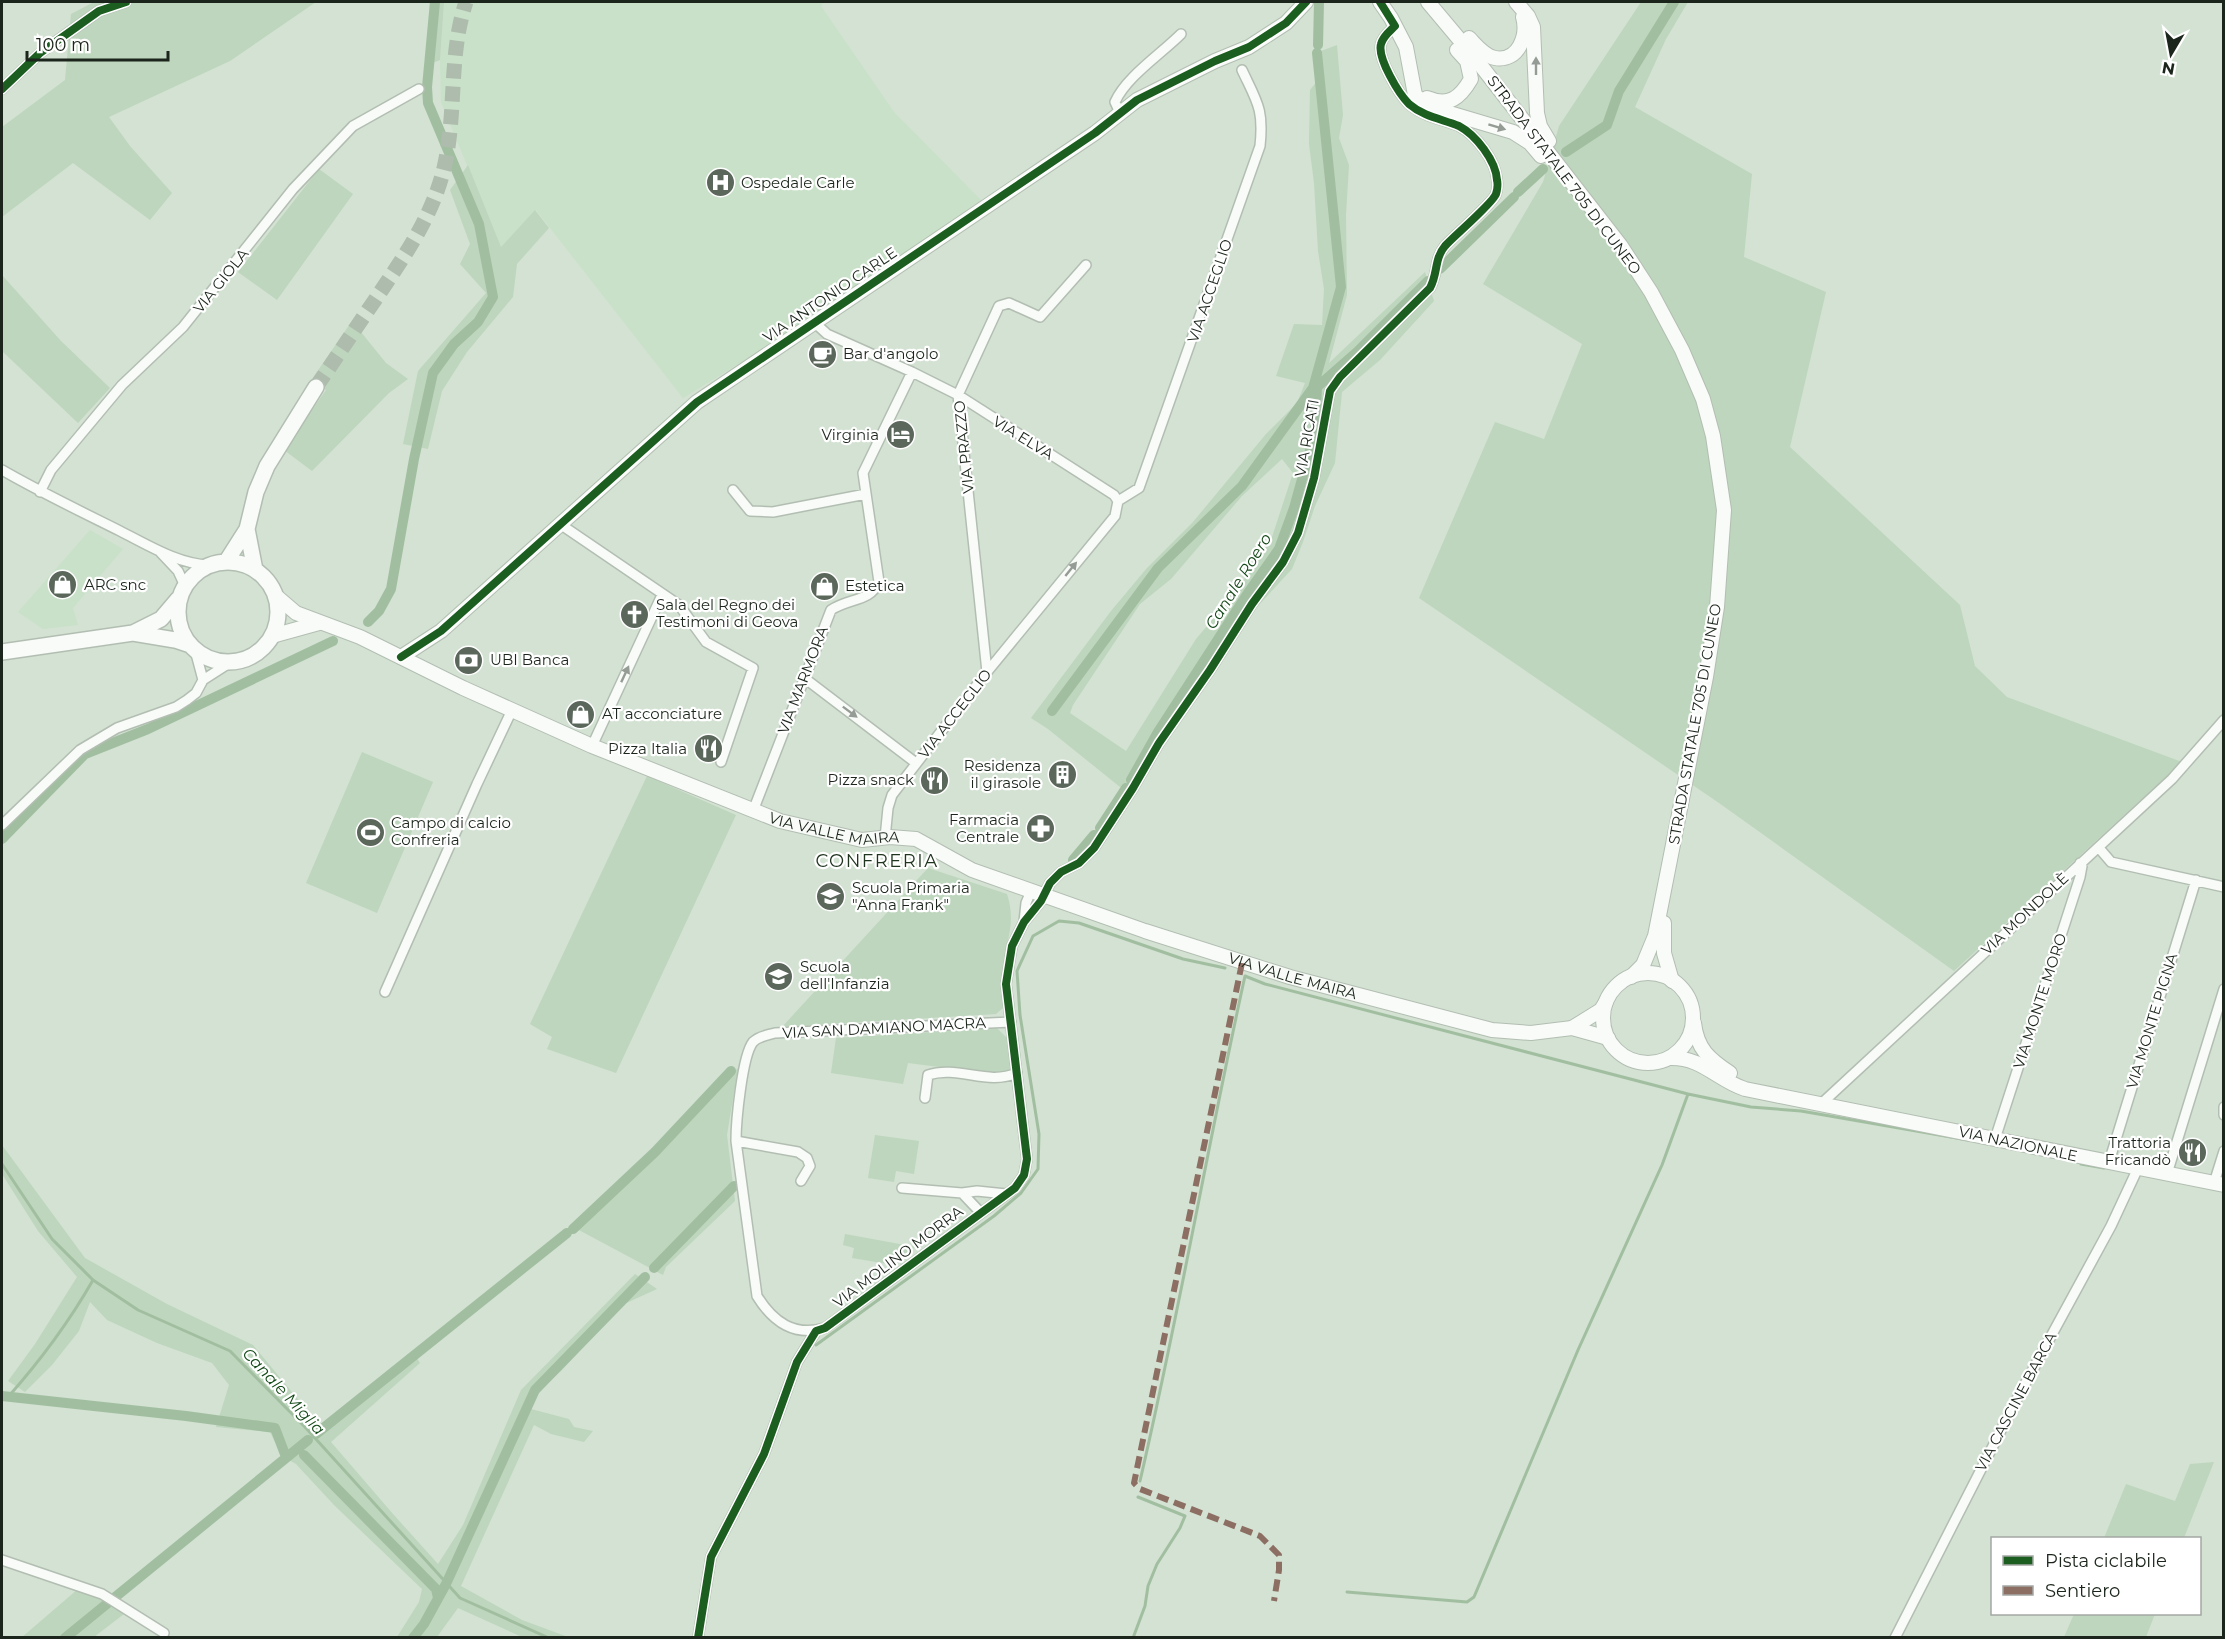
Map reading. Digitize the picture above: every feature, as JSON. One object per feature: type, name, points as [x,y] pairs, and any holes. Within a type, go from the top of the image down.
[{"type":"main road","name":"VIA ANTONIO CARLE","points":[[402,657],[441,631],[697,402],[1095,133],[1137,100],[1215,61],[1249,47],[1286,23],[1306,2]]},
{"type":"main road","points":[[1380,2],[1406,47],[1415,95],[1429,107],[1513,132],[1530,143],[1601,234],[1621,246]]},
{"type":"main road","points":[[1413,84],[1426,98],[1436,102],[1452,100],[1462,94],[1471,79],[1467,61],[1418,2]]},
{"type":"main road","name":"STRADA STATALE 705 DI CUNEO","points":[[1428,2],[1475,58],[1621,246],[1651,292],[1682,350],[1703,399],[1713,436],[1724,510],[1718,607],[1655,936],[1643,965],[1631,977]]},
{"type":"main road","points":[[1438,2],[1479,50],[1493,58],[1509,57],[1519,49],[1526,28],[1518,4]]},
{"type":"main road","points":[[1518,4],[1528,16],[1533,27],[1536,96],[1540,126],[1552,146],[1612,226],[1621,246]]},
{"type":"main road","points":[[226,561],[247,529],[256,492],[267,466],[316,387]]},
{"type":"main road","points":[[247,529],[255,570]]},
{"type":"main road","points":[[2,652],[133,633],[175,640],[218,661],[243,660],[265,646],[272,636],[277,623],[278,609],[275,595],[264,577],[241,563],[226,561],[209,565],[195,573],[171,609],[161,619],[133,633]]},
{"type":"main road","points":[[182,591],[177,614],[181,630],[193,648]]},
{"type":"main road","name":"VIA VALLE MAIRA","points":[[275,595],[296,613],[360,637],[592,746],[788,823],[862,840],[916,839],[972,870],[1281,975],[1492,1030],[1531,1033],[1572,1028],[1608,1038]]},
{"type":"main road","points":[[272,636],[320,623]]},
{"type":"main road","name":"VIA ANTONIO CARLE","points":[[417,664],[441,631]]},
{"type":"main road","name":"STRADA STATALE 705 DI CUNEO","points":[[1666,888],[1664,953],[1672,981]]},
{"type":"main road","points":[[1692,1010],[1693,1024],[1689,1037],[1681,1049],[1670,1058],[1656,1063],[1642,1063],[1628,1059],[1616,1050],[1608,1038],[1604,1025],[1604,1011],[1614,989],[1631,977],[1645,974],[1659,975],[1681,988],[1692,1010],[1696,1039],[1703,1050],[1716,1063],[1760,1091]]},
{"type":"main road","name":"VIA VALLE MAIRA","points":[[1572,1028],[1601,1010],[1608,998]]},
{"type":"main road","points":[[1670,1058],[1687,1058],[1731,1084],[1817,1103]]},
{"type":"main road","name":"VIA NAZIONALE","points":[[1817,1103],[2219,1184]]},
{"type":"street","points":[[2,89],[40,53],[99,11],[126,2]]},
{"type":"street","name":"VIA RICATI","points":[[1037,893],[1061,872],[1079,864],[1094,848],[1159,743],[1283,561],[1298,533],[1314,478],[1330,390],[1340,376],[1430,288],[1435,275],[1436,262],[1443,249],[1496,195],[1497,180],[1492,162],[1475,139],[1460,127],[1431,118],[1409,104],[1395,84],[1382,60],[1381,45],[1395,26]]},
{"type":"street","points":[[1120,113],[1115,102],[1119,93],[1130,80],[1181,34]]},
{"type":"street","name":"VIA ACCEGLIO","points":[[885,838],[888,808],[892,795],[987,672],[1114,516],[1118,501],[1139,488],[1260,146],[1262,122],[1260,107],[1242,70]]},
{"type":"street","name":"VIA GIOLA","points":[[40,492],[51,470],[122,385],[183,327],[293,189],[353,126],[418,89]]},
{"type":"street","name":"VIA PRAZZO","points":[[987,672],[958,395],[999,306],[1009,303],[1040,317],[1086,265]]},
{"type":"street","name":"VIA ELVA","points":[[815,323],[827,334],[958,395],[1114,495],[1118,501]]},
{"type":"street","name":"VIA MARMORA","points":[[753,811],[831,609],[869,595],[874,592],[879,582],[863,473],[912,372]]},
{"type":"street","points":[[2,470],[40,492],[157,549],[195,565],[209,565]]},
{"type":"street","points":[[733,490],[750,510],[773,512],[866,494]]},
{"type":"street","points":[[560,524],[679,605],[706,642],[753,668],[721,762]]},
{"type":"street","points":[[157,549],[178,571],[182,591]]},
{"type":"street","points":[[592,746],[662,595]]},
{"type":"street","points":[[193,648],[203,680]]},
{"type":"street","points":[[2,825],[80,750],[117,728],[188,700],[196,693],[203,680],[231,662]]},
{"type":"street","points":[[803,677],[916,763]]},
{"type":"street","points":[[385,992],[512,710]]},
{"type":"street","name":"VIA MONDOLÈ","points":[[1817,1103],[2172,779],[2223,720]]},
{"type":"street","points":[[2098,848],[2112,862],[2223,886]]},
{"type":"street","name":"VIA MONTE MORO","points":[[1995,1139],[2080,878],[2082,866],[2080,863]]},
{"type":"street","name":"VIA MONTE PIGNA","points":[[2109,1162],[2196,880]]},
{"type":"street","name":"VIA MOLINO MORRA","points":[[1024,922],[1026,903],[1037,893]]},
{"type":"street","name":"VIA MOLINO MORRA","points":[[698,1638],[711,1557],[764,1454],[797,1362],[816,1331],[825,1328],[1015,1188],[1024,1175],[1027,1160],[1006,984],[1012,946],[1037,893]]},
{"type":"street","points":[[2168,1174],[2223,989]]},
{"type":"street","name":"VIA SAN DAMIANO MACRA","points":[[816,1331],[804,1331],[783,1324],[767,1312],[757,1296],[736,1141],[736,1121],[747,1054],[753,1042],[763,1036],[1011,1022]]},
{"type":"street","points":[[926,1098],[928,1075],[940,1071],[994,1079],[1017,1073]]},
{"type":"street","points":[[2223,1107],[2223,1115]]},
{"type":"street","points":[[736,1141],[798,1152],[807,1158],[810,1166],[801,1181]]},
{"type":"street","points":[[2219,1184],[2223,1151]]},
{"type":"street","name":"VIA CASCINE BARCA","points":[[1895,1638],[2138,1168]]},
{"type":"street","name":"VIA MOLINO MORRA","points":[[902,1188],[1006,1194]]},
{"type":"street","name":"VIA MOLINO MORRA","points":[[962,1193],[981,1213]]},
{"type":"street","points":[[2,1560],[106,1597],[164,1633]]},
{"type":"shaded area","points":[[94,2],[316,2],[230,61],[109,117],[130,146],[172,193],[150,220],[73,163],[2,217],[2,127],[65,80],[71,14]]},
{"type":"shaded area","points":[[430,2],[444,2],[440,60],[425,66]]},
{"type":"shaded area","name":"Ospedale Carle","points":[[444,2],[824,2],[821,6],[894,112],[982,201],[792,331],[683,398],[536,210],[501,248],[441,102],[440,60]]},
{"type":"shaded area","points":[[1641,2],[1688,2],[1666,39],[1635,107],[1752,174],[1744,257],[1826,292],[1790,447],[1960,605],[1975,666],[2007,697],[2182,762],[1954,971],[1719,803],[1419,598],[1495,422],[1544,439],[1582,344],[1483,284],[1543,182],[1559,126]]},
{"type":"shaded area","points":[[1337,45],[1343,115],[1339,138],[1349,165],[1346,215],[1347,295],[1329,363],[1425,272],[1434,301],[1380,360],[1342,392],[1335,463],[1315,506],[1292,569],[1256,608],[1252,600],[1189,695],[1156,739],[1125,791],[1031,718],[1111,611],[1147,568],[1193,522],[1266,434],[1297,403],[1305,383],[1276,376],[1294,324],[1322,325],[1324,289],[1318,251],[1309,144],[1310,90],[1317,81],[1313,54]],"holes":[[[1282,459],[1293,473],[1272,537],[1235,593],[1196,639],[1126,751],[1070,713],[1140,604],[1171,579],[1242,496]]]},
{"type":"shaded area","points":[[468,165],[501,247],[535,210],[549,228],[517,264],[513,297],[467,352],[442,391],[428,449],[403,444],[418,371],[486,293],[460,264],[470,244],[450,190]]},
{"type":"shaded area","points":[[319,169],[353,194],[277,300],[238,272]]},
{"type":"shaded area","points":[[2,275],[61,341],[110,388],[78,423],[2,351]]},
{"type":"shaded area","points":[[352,321],[386,363],[408,379],[389,393],[312,471],[284,450],[326,390],[312,379]]},
{"type":"shaded area","points":[[90,530],[123,549],[73,608],[78,625],[43,629],[18,612]]},
{"type":"shaded area","name":"Campo di calcio Confreria","points":[[362,752],[433,782],[377,913],[306,883]]},
{"type":"shaded area","points":[[647,776],[736,815],[616,1073],[547,1049],[552,1037],[530,1024]]},
{"type":"shaded area","points":[[928,868],[1007,894],[1011,924],[1003,970],[1003,1008],[996,1014],[782,1027]]},
{"type":"shaded area","points":[[997,1028],[1008,1039],[1011,1070],[1002,1075],[908,1063],[903,1084],[831,1073],[836,1038]]},
{"type":"shaded area","points":[[738,1068],[727,1135],[735,1201],[666,1267],[663,1275],[577,1229]]},
{"type":"shaded area","points":[[875,1135],[919,1141],[914,1174],[896,1171],[894,1182],[868,1178]]},
{"type":"shaded area","points":[[2,1145],[85,1258],[167,1304],[253,1345],[320,1426],[412,1351],[420,1363],[331,1442],[438,1564],[463,1525],[521,1390],[635,1274],[657,1289],[622,1305],[561,1371],[536,1393],[531,1409],[569,1419],[574,1427],[593,1431],[584,1442],[551,1434],[534,1425],[461,1586],[522,1620],[568,1637],[522,1637],[458,1608],[437,1637],[397,1637],[419,1602],[422,1589],[334,1505],[296,1464],[282,1456],[270,1432],[216,1427],[229,1385],[212,1363],[157,1343],[107,1320],[90,1302],[79,1331],[52,1365],[25,1392],[8,1381],[35,1344],[77,1277],[38,1231],[2,1174]]},
{"type":"shaded area","points":[[845,1234],[916,1247],[888,1264],[852,1258],[854,1248],[843,1245]]},
{"type":"shaded area","points":[[2214,1462],[2184,1537],[2104,1537],[2126,1484],[2175,1501],[2190,1464]]},
{"type":"shaded area","points":[[78,1589],[99,1596],[124,1614],[94,1637],[21,1638]]},
{"type":"shaded area","points":[[2074,1615],[2155,1615],[2146,1637],[2064,1637]]},
{"type":"waterway","points":[[368,622],[379,611],[391,589],[414,459],[433,373],[454,344],[478,322],[493,297],[479,224],[428,103],[427,87],[435,2]]},
{"type":"waterway","points":[[1318,45],[1319,2]]},
{"type":"waterway","name":"Canale Roero","points":[[1566,152],[1607,125],[1619,91],[1674,2]]},
{"type":"waterway","points":[[1052,711],[1158,568],[1242,486],[1313,388],[1341,287],[1317,53]]},
{"type":"waterway","points":[[1518,192],[1543,169]]},
{"type":"waterway","name":"Canale Roero","points":[[1440,269],[1514,197]]},
{"type":"waterway","name":"Canale Roero","points":[[1131,780],[1158,732],[1279,549],[1294,508],[1315,432],[1317,387],[1357,352],[1428,281]]},
{"type":"waterway","points":[[2,839],[85,754],[148,729],[333,641]]},
{"type":"waterway","points":[[1100,828],[1126,788]]},
{"type":"waterway","points":[[1073,860],[1094,835]]},
{"type":"waterway","points":[[816,1345],[994,1216],[1021,1193],[1038,1169],[1039,1134],[1020,1015],[1017,971],[1033,936],[1059,921],[1079,923],[1183,959],[1225,968]]},
{"type":"waterway","points":[[1140,1481],[1245,976],[1265,984],[1688,1094],[1751,1107],[1801,1111],[1968,1140]]},
{"type":"waterway","points":[[573,1229],[655,1152],[731,1071]]},
{"type":"waterway","points":[[1347,1592],[1467,1602],[1474,1597],[1578,1350],[1662,1165],[1688,1094]]},
{"type":"waterway","name":"Canale Miglia","points":[[2,1164],[52,1239],[93,1280],[138,1310],[230,1351],[305,1427],[460,1598],[549,1638]]},
{"type":"waterway","points":[[2081,1164],[2104,1168]]},
{"type":"waterway","points":[[654,1268],[734,1186]]},
{"type":"waterway","points":[[316,1434],[567,1233]]},
{"type":"waterway","points":[[413,1638],[424,1624],[446,1584],[535,1390],[645,1277]]},
{"type":"waterway","points":[[8,1397],[54,1341],[93,1280]]},
{"type":"waterway","points":[[2,1396],[275,1428],[286,1457]]},
{"type":"waterway","points":[[65,1638],[308,1440]]},
{"type":"waterway","points":[[304,1455],[436,1589],[438,1598]]},
{"type":"waterway","points":[[1133,1638],[1157,1564],[1185,1516],[1138,1497]]},
{"type":"tunnel","points":[[316,387],[406,253],[432,204],[439,186],[448,147],[457,43],[466,2]]},
{"type":"marked path","points":[[1242,963],[1134,1483],[1140,1489],[1260,1536],[1279,1555],[1274,1601]]},
{"type":"cycle path","points":[[2,89],[40,53],[99,11],[126,2]]},
{"type":"cycle path","points":[[401,657],[441,631],[697,402],[1095,133],[1137,100],[1215,61],[1249,47],[1286,23],[1306,2]]},
{"type":"cycle path","points":[[698,1638],[711,1557],[764,1454],[797,1362],[816,1331],[825,1328],[1015,1188],[1024,1175],[1027,1159],[1006,984],[1012,946],[1024,922],[1041,901],[1050,883],[1061,872],[1079,863],[1094,848],[1159,743],[1252,604],[1283,562],[1298,533],[1314,478],[1330,391],[1340,377],[1430,288],[1439,256],[1445,246],[1481,212],[1496,194],[1496,173],[1489,157],[1478,142],[1459,126],[1427,115],[1409,104],[1395,84],[1385,66],[1381,50],[1383,39],[1395,26],[1380,2]]},
{"type":"place","name":"Ospedale Carle","points":[[720,183]]},
{"type":"place","name":"Bar d'angolo","points":[[822,354]]},
{"type":"place","name":"Virginia","points":[[900,435]]},
{"type":"place","name":"ARC snc","points":[[63,585]]},
{"type":"place","name":"Estetica","points":[[824,586]]},
{"type":"place","name":"Sala del Regno dei Testimoni di Geova","points":[[635,614]]},
{"type":"place","name":"UBI Banca","points":[[469,660]]},
{"type":"place","name":"AT acconciature","points":[[581,714]]},
{"type":"place","name":"Pizza Italia","points":[[708,749]]},
{"type":"place","name":"Residenza il girasole","points":[[1062,775]]},
{"type":"place","name":"Pizza snack","points":[[935,780]]},
{"type":"place","name":"Farmacia Centrale","points":[[1040,829]]},
{"type":"place","name":"Campo di calcio Confreria","points":[[370,832]]},
{"type":"place","name":"Scuola Primaria \"Anna Frank\"","points":[[831,897]]},
{"type":"place","name":"Scuola dell'Infanzia","points":[[779,976]]},
{"type":"place","name":"Trattoria Fricandò","points":[[2192,1152]]},
{"type":"district","name":"CONFRERIA","points":[[877,861]]}]
